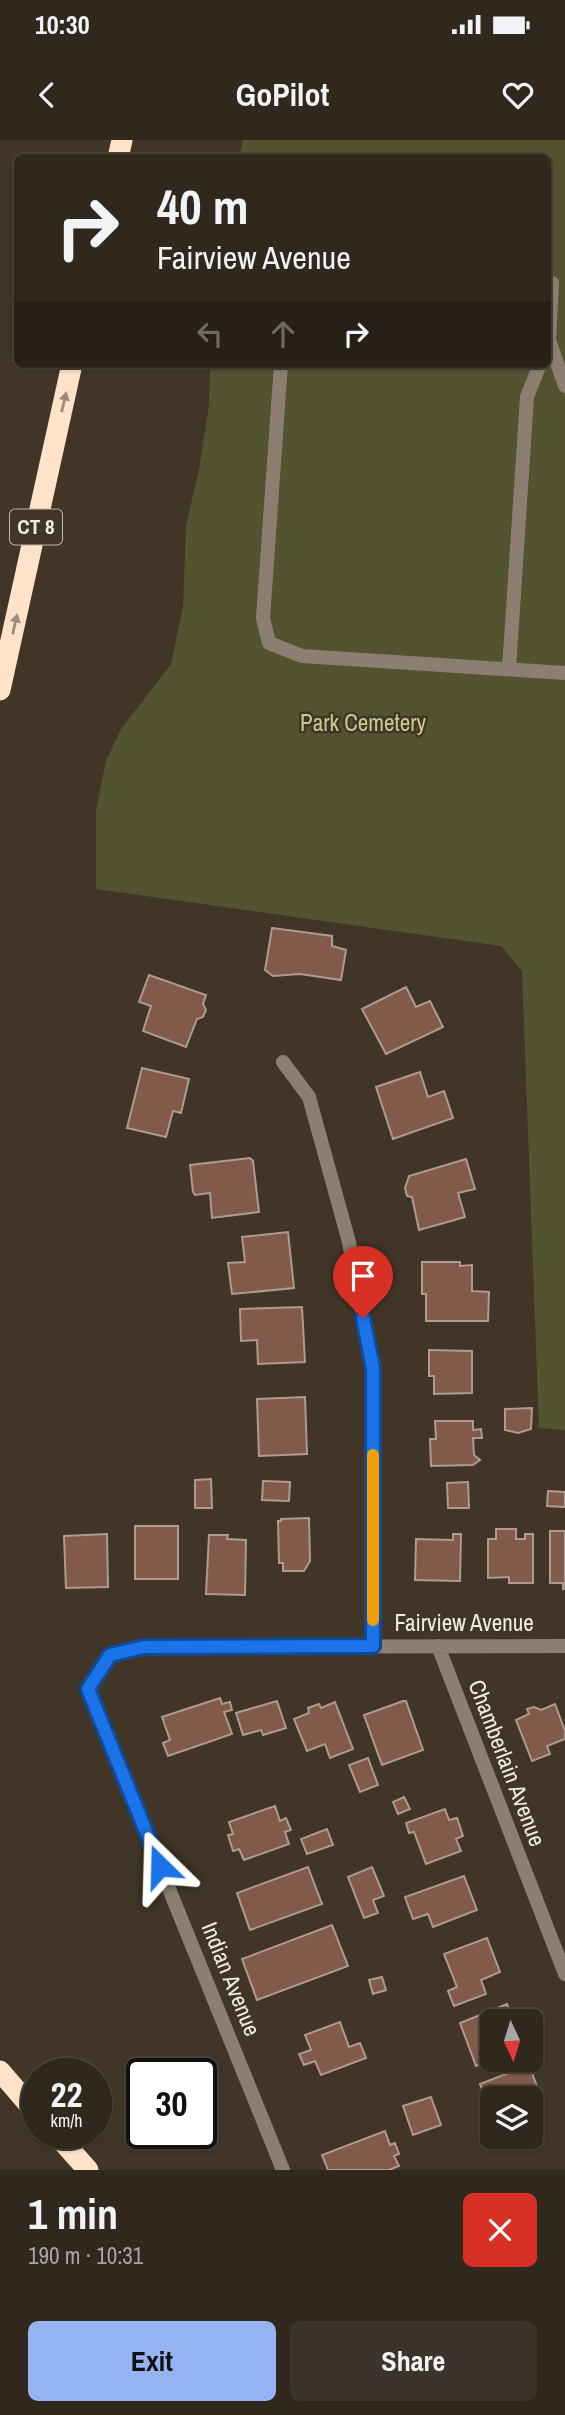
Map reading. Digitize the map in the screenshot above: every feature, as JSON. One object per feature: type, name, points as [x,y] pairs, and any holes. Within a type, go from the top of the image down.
[{"type":"highway","name":"CT 8","points":[[0,690],[71,368]]},
{"type":"highway","points":[[0,2071],[21,2095]]},
{"type":"highway","points":[[69,2149],[88,2170]]},
{"type":"street","points":[[551,317],[555,284]]},
{"type":"street","points":[[551,349],[565,386]]},
{"type":"street","points":[[281,368],[263,618],[269,643],[302,656],[565,673]]},
{"type":"street","points":[[509,669],[527,397],[538,368]]},
{"type":"street","points":[[283,1062],[309,1097],[349,1242],[373,1368],[373,1646]]},
{"type":"street","name":"Chamberlain Avenue","points":[[438,1646],[565,1974]]},
{"type":"street","name":"Fairview Avenue","points":[[88,1689],[110,1655],[144,1647],[565,1646]]},
{"type":"street","name":"Indian Avenue","points":[[88,1689],[283,2170]]},
{"type":"green space","name":"Park Cemetery","points":[[243,140],[565,140],[565,1430],[539,1428],[522,971],[501,946],[96,889],[96,810],[106,761],[121,729],[171,664],[183,607],[186,526],[199,469],[209,405],[210,368],[551,368],[551,154],[240,154]]},
{"type":"building","points":[[272,928],[332,936],[332,946],[346,950],[341,980],[300,974],[273,976],[265,970]]},
{"type":"building","points":[[149,975],[206,995],[203,1004],[206,1010],[203,1017],[197,1019],[186,1047],[143,1031],[151,1006],[139,1002]]},
{"type":"building","points":[[406,987],[416,1007],[430,1001],[443,1027],[386,1054],[362,1009]]},
{"type":"building","points":[[142,1068],[189,1079],[181,1113],[173,1111],[166,1137],[127,1128]]},
{"type":"building","points":[[420,1072],[428,1097],[444,1091],[453,1118],[393,1139],[376,1087]]},
{"type":"building","points":[[250,1158],[253,1161],[259,1212],[212,1218],[210,1193],[195,1195],[190,1165]]},
{"type":"building","points":[[466,1159],[475,1189],[458,1193],[465,1217],[419,1230],[412,1197],[407,1196],[405,1188],[409,1176]]},
{"type":"building","points":[[288,1232],[294,1288],[232,1294],[228,1263],[245,1262],[242,1237]]},
{"type":"building","points":[[422,1262],[460,1262],[460,1266],[472,1265],[472,1291],[489,1292],[488,1321],[426,1321],[426,1294],[422,1294]]},
{"type":"building","points":[[302,1307],[305,1362],[258,1364],[257,1340],[241,1341],[240,1309]]},
{"type":"building","points":[[429,1350],[472,1351],[472,1393],[434,1394],[434,1376],[429,1376]]},
{"type":"building","points":[[305,1397],[307,1454],[259,1456],[257,1399]]},
{"type":"building","points":[[532,1408],[531,1429],[518,1433],[505,1430],[505,1409]]},
{"type":"building","points":[[435,1421],[473,1421],[473,1430],[481,1429],[482,1438],[473,1438],[474,1455],[480,1460],[473,1465],[431,1466],[430,1439],[436,1439]]},
{"type":"building","points":[[211,1479],[212,1508],[195,1508],[195,1480]]},
{"type":"building","points":[[263,1481],[290,1482],[289,1501],[262,1500]]},
{"type":"building","points":[[468,1482],[469,1508],[448,1508],[447,1483]]},
{"type":"building","points":[[548,1491],[565,1492],[565,1507],[547,1506]]},
{"type":"building","points":[[309,1518],[310,1561],[304,1571],[283,1571],[283,1563],[279,1563],[278,1521]]},
{"type":"building","points":[[135,1526],[178,1526],[178,1579],[135,1579]]},
{"type":"building","points":[[496,1529],[516,1529],[516,1539],[525,1539],[525,1534],[533,1534],[533,1583],[509,1583],[509,1577],[488,1578],[488,1539],[496,1539]]},
{"type":"building","points":[[550,1531],[565,1531],[565,1589],[563,1583],[550,1583]]},
{"type":"building","points":[[107,1534],[108,1587],[66,1588],[64,1536]]},
{"type":"building","points":[[453,1534],[461,1534],[460,1581],[415,1580],[416,1539],[453,1540]]},
{"type":"building","points":[[209,1535],[228,1535],[227,1539],[246,1540],[245,1595],[206,1594]]},
{"type":"building","points":[[220,1698],[222,1704],[230,1702],[232,1710],[224,1712],[232,1734],[168,1756],[163,1743],[170,1740],[162,1717]]},
{"type":"building","points":[[277,1701],[286,1728],[263,1735],[261,1730],[243,1735],[236,1713]]},
{"type":"building","points":[[406,1701],[423,1750],[382,1765],[364,1715]]},
{"type":"building","points":[[335,1702],[353,1749],[330,1758],[325,1744],[307,1751],[294,1719],[309,1713],[308,1708],[319,1704],[321,1708]]},
{"type":"building","points":[[555,1704],[565,1731],[565,1739],[547,1746],[550,1754],[532,1761],[516,1720],[529,1714],[527,1709],[534,1707],[541,1710]]},
{"type":"building","points":[[368,1758],[378,1785],[360,1792],[349,1765]]},
{"type":"building","points":[[404,1797],[410,1809],[398,1814],[393,1802]]},
{"type":"building","points":[[275,1806],[280,1821],[286,1818],[291,1830],[285,1832],[289,1844],[244,1860],[239,1849],[233,1851],[228,1835],[233,1834],[229,1822]]},
{"type":"building","points":[[445,1809],[449,1820],[457,1818],[463,1836],[456,1839],[461,1851],[426,1864],[414,1832],[409,1833],[406,1823]]},
{"type":"building","points":[[327,1829],[333,1845],[307,1854],[301,1839]]},
{"type":"building","points":[[308,1867],[322,1904],[250,1930],[237,1893]]},
{"type":"building","points":[[372,1867],[384,1896],[373,1900],[378,1913],[364,1918],[348,1877]]},
{"type":"building","points":[[464,1876],[477,1910],[433,1927],[428,1914],[413,1919],[405,1897]]},
{"type":"building","points":[[332,1925],[348,1966],[257,2000],[242,1959]]},
{"type":"building","points":[[487,1938],[500,1972],[481,1980],[486,1994],[454,2006],[448,1991],[457,1987],[444,1954]]},
{"type":"building","points":[[382,1977],[386,1990],[373,1994],[369,1980]]},
{"type":"building","points":[[507,2004],[509,2009],[495,2009]]},
{"type":"building","points":[[480,2015],[480,2064],[476,2066],[460,2023]]},
{"type":"building","points":[[340,2022],[349,2047],[360,2043],[366,2058],[321,2075],[315,2061],[304,2065],[299,2054],[311,2050],[305,2035]]},
{"type":"building","points":[[511,2072],[532,2072],[537,2086],[481,2086],[480,2084]]},
{"type":"building","points":[[431,2097],[441,2125],[413,2135],[403,2106]]},
{"type":"building","points":[[385,2131],[390,2145],[395,2143],[399,2154],[394,2156],[399,2166],[389,2170],[328,2170],[322,2155]]},
{"type":"slow traffic","points":[[373,1455],[373,1620]]},
{"type":"route","points":[[160,1866],[88,1689],[110,1655],[144,1647],[373,1646],[373,1368],[363,1318]]}]
